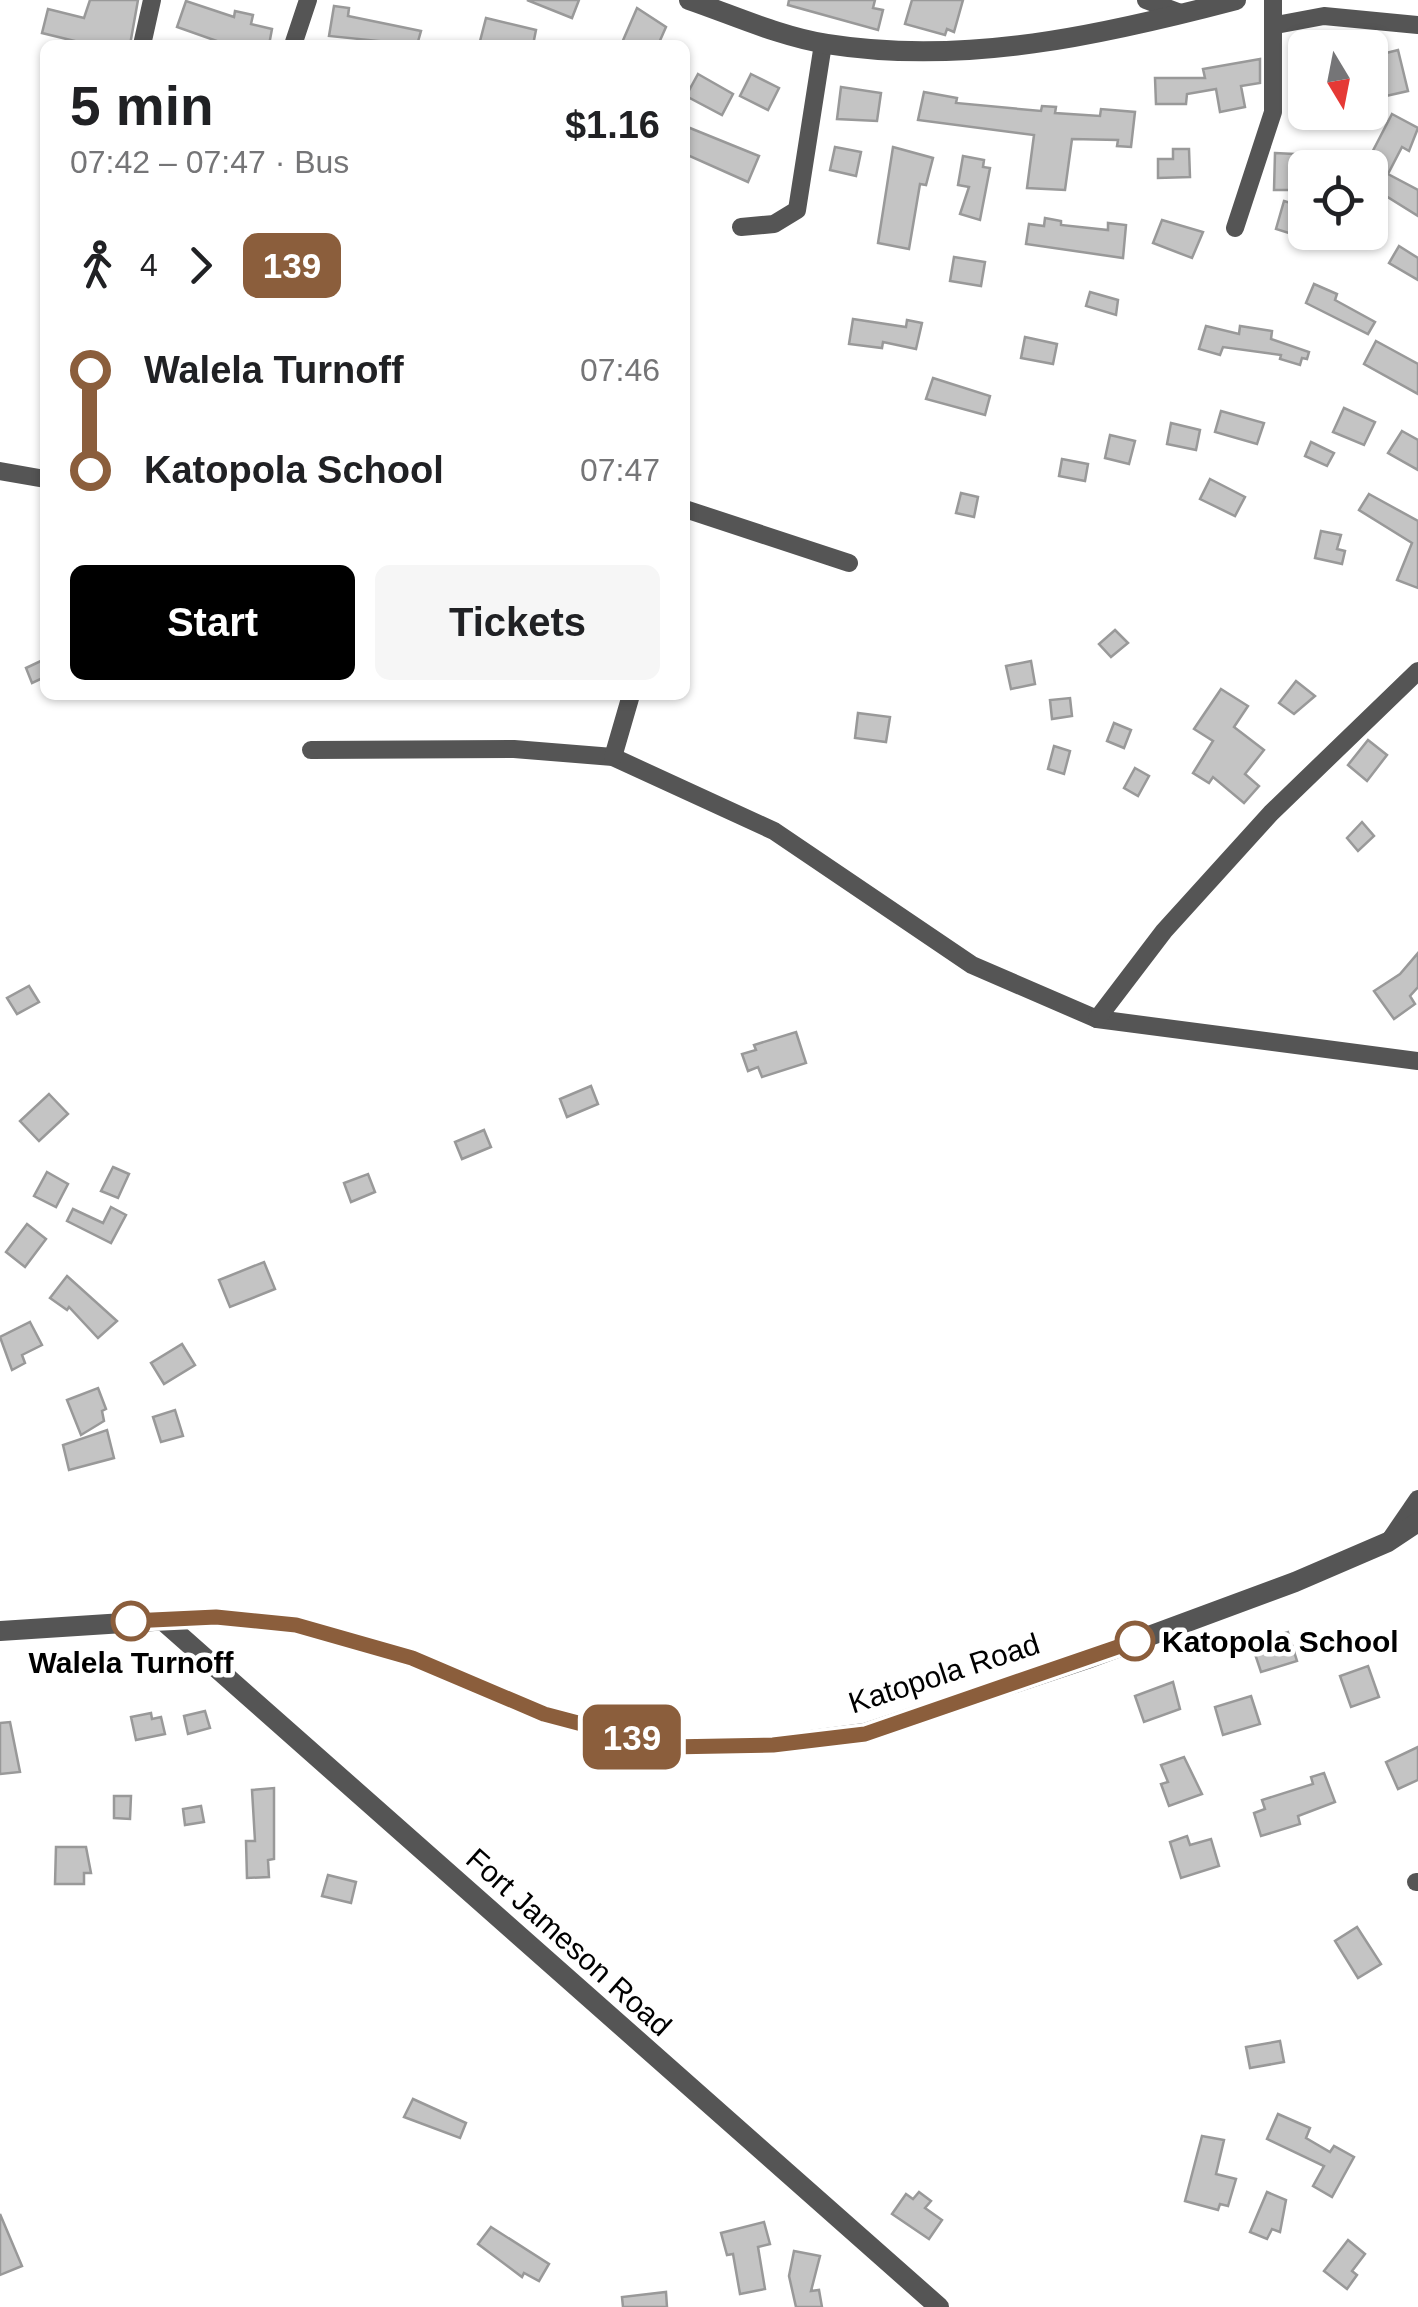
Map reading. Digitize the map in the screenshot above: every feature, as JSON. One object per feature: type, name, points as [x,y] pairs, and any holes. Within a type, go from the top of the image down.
[{"type":"street","points":[[143,40],[152,0]]},
{"type":"street","points":[[294,40],[308,0]]},
{"type":"street","points":[[688,0],[823,44],[874,50],[972,50],[1116,30],[1236,0]]},
{"type":"street","points":[[1146,0],[1184,14]]},
{"type":"street","points":[[1235,228],[1273,112],[1273,0]]},
{"type":"street","points":[[1276,26],[1340,16],[1418,24]]},
{"type":"street","points":[[741,227],[774,224],[797,210],[823,44]]},
{"type":"street","points":[[0,471],[40,477]]},
{"type":"street","points":[[690,511],[849,563]]},
{"type":"street","points":[[1097,1019],[1164,932],[1271,814],[1418,671]]},
{"type":"street","points":[[613,756],[630,700]]},
{"type":"street","points":[[311,750],[514,749],[613,756],[774,831],[972,964],[1097,1019],[1418,1060]]},
{"type":"street","points":[[1388,1542],[1418,1499]]},
{"type":"street","name":"Katopola Road","points":[[0,1630],[216,1617],[296,1625],[412,1658],[544,1714],[669,1747],[773,1745],[865,1734],[1086,1659],[1388,1542],[1418,1522]]},
{"type":"street","name":"Fort Jameson Road","points":[[162,1619],[736,2133],[939,2307]]},
{"type":"building","points":[[90,0],[138,0],[131,40],[71,40],[42,33],[48,9],[84,18]]},
{"type":"building","points":[[527,0],[579,0],[572,18]]},
{"type":"building","points":[[789,0],[875,0],[873,8],[883,10],[878,30],[788,5]]},
{"type":"building","points":[[912,0],[963,0],[954,32],[947,29],[945,35],[905,24]]},
{"type":"building","points":[[186,1],[234,17],[235,11],[253,15],[251,24],[272,29],[270,40],[214,40],[177,27]]},
{"type":"building","points":[[334,6],[349,8],[348,16],[421,31],[418,40],[329,36]]},
{"type":"building","points":[[637,8],[666,27],[660,40],[623,40]]},
{"type":"building","points":[[486,18],[536,30],[534,40],[480,40]]},
{"type":"building","points":[[1398,50],[1408,91],[1388,96],[1388,52]]},
{"type":"building","points":[[1260,59],[1260,83],[1241,86],[1245,107],[1220,112],[1216,89],[1187,94],[1186,104],[1156,104],[1155,78],[1205,78],[1203,69]]},
{"type":"building","points":[[698,74],[733,94],[722,115],[690,98]]},
{"type":"building","points":[[751,74],[779,88],[768,110],[740,96]]},
{"type":"building","points":[[841,87],[881,93],[877,121],[837,119]]},
{"type":"building","points":[[924,92],[957,98],[956,103],[1041,111],[1042,106],[1056,107],[1055,113],[1100,116],[1101,109],[1135,112],[1131,147],[1117,146],[1118,140],[1072,139],[1065,190],[1027,188],[1034,135],[918,120]]},
{"type":"building","points":[[1392,114],[1418,128],[1409,151],[1402,147],[1388,174],[1388,150],[1373,150],[1384,130],[1388,130]]},
{"type":"building","points":[[690,128],[759,156],[748,182],[690,156]]},
{"type":"building","points":[[835,147],[861,152],[856,176],[830,170]]},
{"type":"building","points":[[893,147],[933,158],[926,185],[920,184],[909,249],[878,243]]},
{"type":"building","points":[[1173,149],[1189,149],[1190,177],[1158,178],[1158,159],[1173,159]]},
{"type":"building","points":[[1275,153],[1288,154],[1288,190],[1274,190]]},
{"type":"building","points":[[963,156],[984,160],[983,167],[990,168],[980,220],[960,214],[969,187],[958,185]]},
{"type":"building","points":[[1388,174],[1418,190],[1418,216],[1388,197]]},
{"type":"building","points":[[1284,201],[1288,202],[1288,233],[1276,229]]},
{"type":"building","points":[[1045,218],[1061,221],[1061,225],[1108,230],[1108,223],[1126,225],[1123,258],[1026,244],[1029,224],[1044,226]]},
{"type":"building","points":[[1162,220],[1203,232],[1192,258],[1153,243]]},
{"type":"building","points":[[1399,246],[1418,258],[1418,280],[1389,263]]},
{"type":"building","points":[[954,257],[985,262],[981,286],[950,281]]},
{"type":"building","points":[[1314,284],[1337,294],[1335,300],[1375,322],[1368,334],[1306,303]]},
{"type":"building","points":[[1090,292],[1118,300],[1116,315],[1086,306]]},
{"type":"building","points":[[853,319],[906,327],[907,320],[922,323],[916,349],[883,342],[882,348],[849,344]]},
{"type":"building","points":[[1206,326],[1239,334],[1240,326],[1272,331],[1271,339],[1309,352],[1307,359],[1302,358],[1300,365],[1280,359],[1281,355],[1223,347],[1220,355],[1199,349]]},
{"type":"building","points":[[1025,337],[1057,344],[1053,364],[1021,358]]},
{"type":"building","points":[[1376,341],[1418,364],[1418,394],[1364,364]]},
{"type":"building","points":[[933,378],[990,396],[985,415],[926,399]]},
{"type":"building","points":[[1344,408],[1375,422],[1364,445],[1333,432]]},
{"type":"building","points":[[1221,411],[1264,423],[1257,444],[1215,432]]},
{"type":"building","points":[[1171,423],[1200,430],[1196,450],[1167,444]]},
{"type":"building","points":[[1402,431],[1418,440],[1418,470],[1388,453]]},
{"type":"building","points":[[1110,435],[1135,441],[1129,464],[1105,458]]},
{"type":"building","points":[[1311,442],[1334,453],[1327,466],[1305,456]]},
{"type":"building","points":[[1062,459],[1088,464],[1085,481],[1059,476]]},
{"type":"building","points":[[1210,479],[1245,497],[1235,516],[1200,499]]},
{"type":"building","points":[[961,493],[978,497],[974,517],[956,513]]},
{"type":"building","points":[[1369,494],[1418,521],[1418,588],[1397,580],[1412,543],[1359,510]]},
{"type":"building","points":[[1321,531],[1341,535],[1337,549],[1345,551],[1342,564],[1315,558]]},
{"type":"building","points":[[1115,630],[1128,643],[1111,657],[1099,644]]},
{"type":"building","points":[[40,661],[40,679],[32,683],[26,668]]},
{"type":"building","points":[[1031,661],[1035,684],[1011,689],[1006,666]]},
{"type":"building","points":[[1296,681],[1315,696],[1294,714],[1279,703]]},
{"type":"building","points":[[1221,689],[1248,706],[1234,727],[1264,750],[1245,774],[1259,786],[1244,803],[1213,777],[1209,783],[1193,773],[1213,741],[1194,729]]},
{"type":"building","points":[[1070,698],[1072,716],[1052,719],[1050,700]]},
{"type":"building","points":[[858,713],[890,717],[886,742],[855,738]]},
{"type":"building","points":[[1114,723],[1131,730],[1124,748],[1107,741]]},
{"type":"building","points":[[1368,740],[1387,755],[1367,781],[1348,765]]},
{"type":"building","points":[[1054,746],[1070,751],[1064,774],[1048,769]]},
{"type":"building","points":[[1135,768],[1149,776],[1138,796],[1124,788]]},
{"type":"building","points":[[1362,822],[1374,836],[1358,851],[1347,838]]},
{"type":"building","points":[[1418,953],[1418,987],[1410,996],[1415,1004],[1394,1019],[1374,991],[1400,974]]},
{"type":"building","points":[[29,986],[39,1002],[17,1014],[7,998]]},
{"type":"building","points":[[796,1032],[806,1063],[762,1077],[758,1067],[748,1071],[742,1054],[756,1050],[754,1045]]},
{"type":"building","points":[[591,1086],[598,1104],[567,1117],[560,1099]]},
{"type":"building","points":[[49,1094],[68,1114],[39,1141],[20,1121]]},
{"type":"building","points":[[484,1130],[491,1147],[462,1159],[455,1142]]},
{"type":"building","points":[[113,1167],[129,1174],[118,1198],[101,1191]]},
{"type":"building","points":[[47,1172],[68,1184],[56,1207],[34,1196]]},
{"type":"building","points":[[368,1174],[375,1192],[351,1202],[344,1183]]},
{"type":"building","points":[[111,1207],[126,1215],[111,1243],[67,1221],[73,1209],[103,1223]]},
{"type":"building","points":[[27,1224],[46,1239],[25,1267],[6,1252]]},
{"type":"building","points":[[264,1262],[275,1289],[230,1307],[219,1280]]},
{"type":"building","points":[[67,1276],[117,1321],[98,1338],[69,1307],[67,1310],[50,1298]]},
{"type":"building","points":[[30,1322],[42,1345],[22,1355],[25,1363],[12,1370],[0,1337]]},
{"type":"building","points":[[182,1344],[195,1365],[164,1384],[151,1363]]},
{"type":"building","points":[[98,1388],[106,1409],[102,1411],[104,1421],[81,1435],[67,1400]]},
{"type":"building","points":[[175,1410],[183,1436],[161,1442],[153,1417]]},
{"type":"building","points":[[107,1430],[114,1458],[69,1470],[63,1445]]},
{"type":"building","points":[[1288,1632],[1297,1661],[1261,1672],[1254,1651],[1274,1645],[1272,1637]]},
{"type":"building","points":[[1368,1666],[1379,1697],[1351,1707],[1340,1676]]},
{"type":"building","points":[[1173,1682],[1180,1709],[1144,1722],[1135,1696]]},
{"type":"building","points":[[1251,1696],[1260,1724],[1223,1735],[1215,1707]]},
{"type":"building","points":[[205,1711],[210,1728],[188,1734],[184,1716]]},
{"type":"building","points":[[151,1713],[152,1719],[161,1717],[165,1734],[136,1740],[131,1717]]},
{"type":"building","points":[[10,1722],[20,1772],[0,1774],[0,1723]]},
{"type":"building","points":[[1418,1747],[1418,1780],[1398,1789],[1386,1762]]},
{"type":"building","points":[[1184,1757],[1202,1794],[1169,1806],[1161,1784],[1168,1782],[1161,1765]]},
{"type":"building","points":[[1324,1773],[1335,1802],[1298,1816],[1300,1824],[1261,1836],[1254,1813],[1265,1809],[1262,1800],[1313,1784],[1311,1777]]},
{"type":"building","points":[[274,1788],[274,1859],[268,1860],[269,1877],[247,1878],[246,1841],[255,1841],[252,1790]]},
{"type":"building","points":[[114,1796],[131,1796],[130,1819],[114,1818]]},
{"type":"building","points":[[201,1806],[204,1822],[185,1825],[183,1809]]},
{"type":"building","points":[[1187,1836],[1190,1845],[1211,1839],[1219,1866],[1181,1878],[1170,1842]]},
{"type":"building","points":[[56,1847],[86,1847],[91,1873],[84,1873],[84,1884],[55,1884]]},
{"type":"building","points":[[328,1875],[356,1882],[351,1903],[322,1896]]},
{"type":"building","points":[[1357,1927],[1381,1964],[1358,1978],[1335,1941]]},
{"type":"building","points":[[1280,2041],[1284,2062],[1250,2068],[1246,2047]]},
{"type":"building","points":[[413,2099],[466,2123],[460,2138],[404,2117]]},
{"type":"building","points":[[1278,2114],[1310,2128],[1306,2138],[1330,2152],[1334,2146],[1354,2157],[1332,2197],[1313,2186],[1324,2166],[1267,2139]]},
{"type":"building","points":[[1202,2136],[1224,2140],[1216,2174],[1236,2179],[1228,2206],[1220,2204],[1218,2210],[1185,2201]]},
{"type":"building","points":[[919,2192],[931,2201],[925,2208],[942,2220],[929,2239],[892,2214],[906,2194],[913,2199]]},
{"type":"building","points":[[1267,2192],[1286,2200],[1280,2232],[1272,2229],[1267,2239],[1250,2232]]},
{"type":"building","points":[[0,2214],[22,2266],[0,2275]]},
{"type":"building","points":[[764,2222],[770,2244],[758,2247],[765,2289],[740,2294],[733,2254],[727,2255],[721,2233]]},
{"type":"building","points":[[491,2227],[549,2264],[539,2281],[524,2273],[522,2277],[478,2244]]},
{"type":"building","points":[[1348,2240],[1365,2254],[1352,2271],[1357,2275],[1347,2289],[1324,2271]]},
{"type":"building","points":[[794,2251],[820,2256],[811,2291],[819,2290],[822,2307],[796,2307],[789,2276]]},
{"type":"building","points":[[666,2292],[667,2307],[623,2307],[622,2297]]},
{"type":"bus line","name":"139","points":[[131,1621],[216,1617],[296,1625],[412,1658],[544,1714],[669,1747],[773,1745],[865,1734],[1135,1641]]},
{"type":"place","name":"Walela Turnoff","points":[[131,1621]]},
{"type":"place","name":"Katopola School","points":[[1135,1641]]}]
